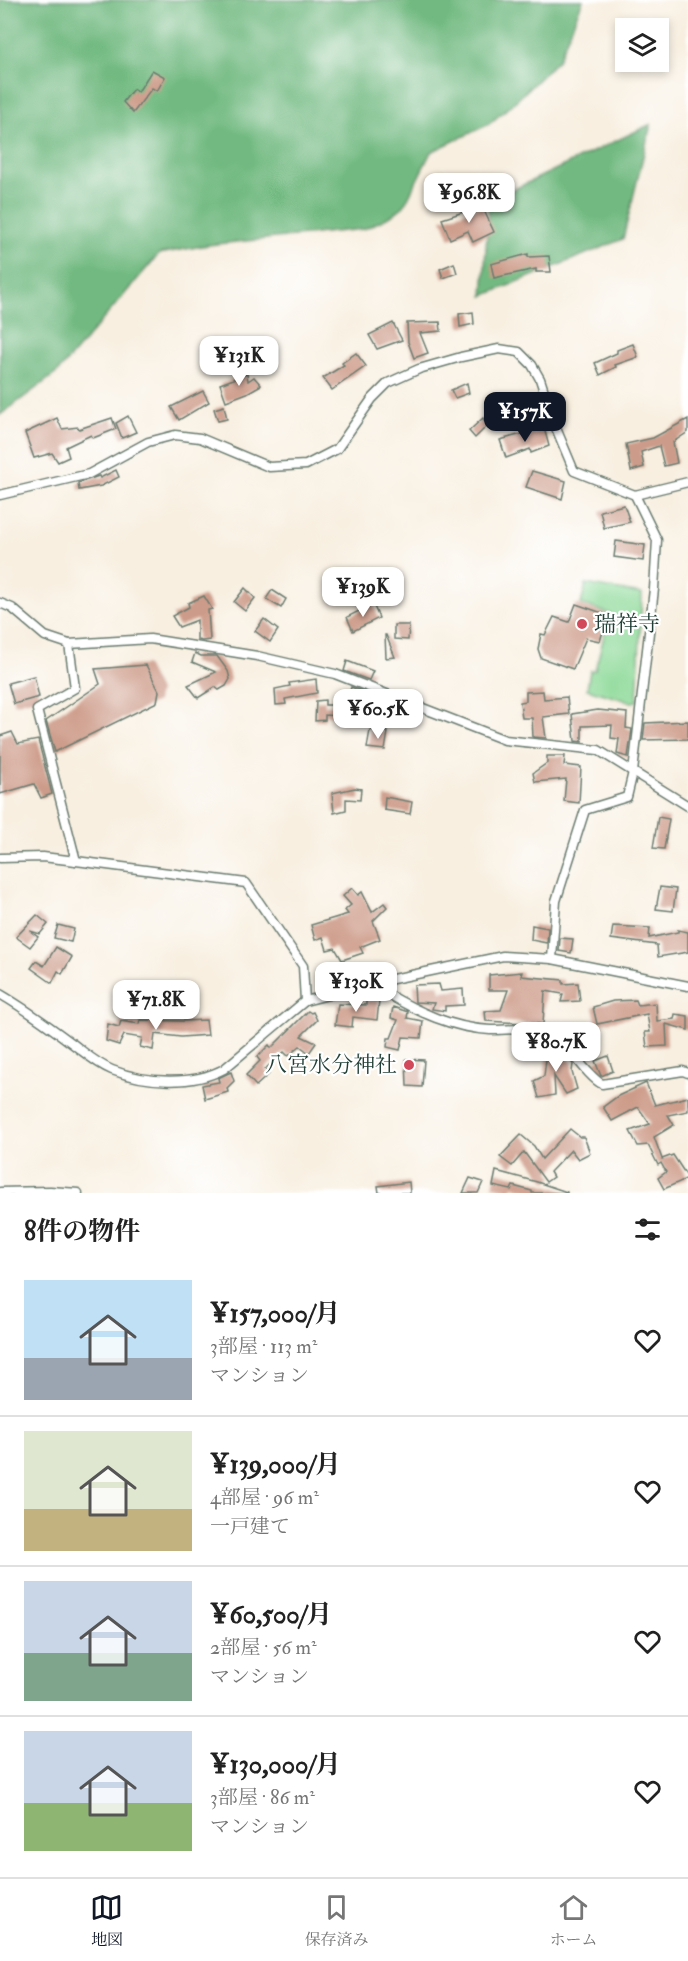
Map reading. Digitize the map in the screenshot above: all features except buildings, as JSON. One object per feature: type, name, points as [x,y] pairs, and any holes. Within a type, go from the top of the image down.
[{"type":"street","points":[[0,495],[89,474],[148,442],[175,435],[200,438],[269,466],[306,465],[337,449],[372,399],[388,382],[419,369],[499,349],[519,352],[532,365],[540,379],[556,428],[574,471],[635,495],[688,482]]},
{"type":"street","points":[[552,958],[556,901],[585,810],[627,797],[633,772],[654,589],[657,540],[635,495]]},
{"type":"street","points":[[0,603],[12,608],[45,636],[69,644],[150,639],[257,657],[335,674],[505,740],[598,750],[688,806]]},
{"type":"street","points":[[69,644],[75,688],[37,710],[76,861]]},
{"type":"street","points":[[0,858],[43,857],[246,883],[303,966],[305,1001]]},
{"type":"street","points":[[0,994],[112,1070],[174,1082],[214,1074],[224,1069],[305,1001],[383,981],[503,956],[552,958],[688,986]]},
{"type":"street","points":[[383,981],[386,993],[433,1018],[489,1030],[518,1028],[553,1034],[592,1078],[602,1084],[688,1072]]},
{"type":"street","points":[[0,1192],[78,1193]]},
{"type":"green space","points":[[0,0],[583,0],[558,60],[489,124],[431,152],[404,206],[391,216],[364,229],[208,245],[159,254],[58,372],[0,415]]},
{"type":"green space","points":[[651,124],[623,239],[483,296],[489,201]]},
{"type":"green space","points":[[586,584],[642,594],[637,701],[631,702],[587,689],[590,671],[595,670],[610,614],[581,604]]},
{"type":"place","name":"瑞祥寺","points":[[582,624]]},
{"type":"place","name":"八宮水分神社","points":[[409,1065]]}]
